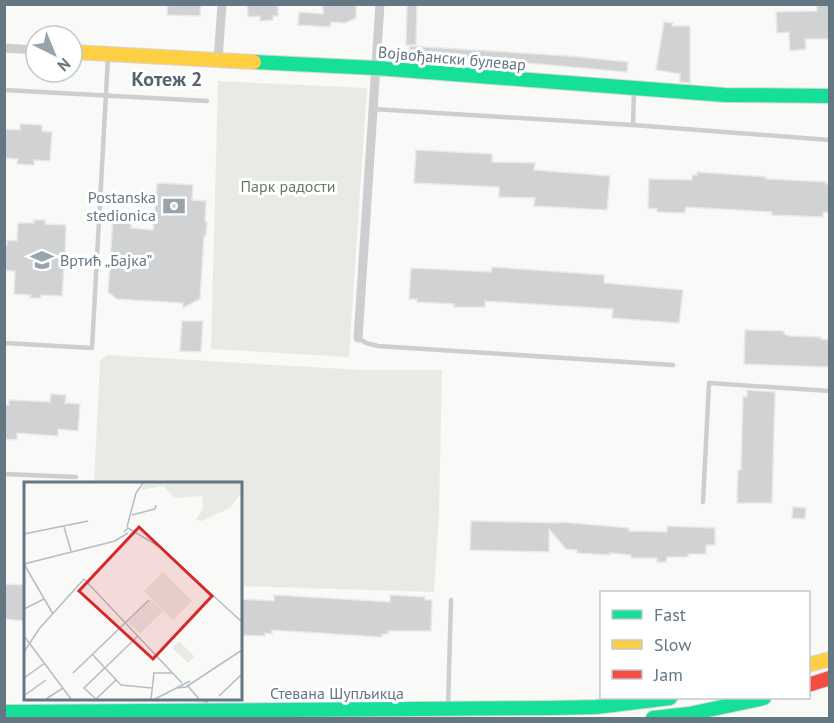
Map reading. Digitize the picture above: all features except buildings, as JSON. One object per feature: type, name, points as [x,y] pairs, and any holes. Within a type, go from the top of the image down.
[{"type":"main road","name":"Војвођански булевар","points":[[84,53],[376,68],[724,95],[830,96]]},
{"type":"main road","points":[[810,664],[830,659]]},
{"type":"main road","points":[[810,684],[830,678]]},
{"type":"main road","name":"Стевана Шупљикца","points":[[4,712],[596,707],[662,699]]},
{"type":"main road","points":[[653,718],[689,714],[759,699]]},
{"type":"street","points":[[218,60],[222,4]]},
{"type":"street","points":[[358,338],[380,4]]},
{"type":"street","points":[[4,48],[24,49]]},
{"type":"lane","points":[[4,343],[92,348],[108,54]]},
{"type":"lane","points":[[633,125],[634,89]]},
{"type":"lane","points":[[4,90],[207,101]]},
{"type":"lane","points":[[373,109],[830,140]]},
{"type":"lane","points":[[358,338],[378,346],[673,365]]},
{"type":"lane","points":[[703,502],[709,383],[830,391]]},
{"type":"lane","points":[[4,474],[76,477]]},
{"type":"lane","points":[[448,709],[451,600]]},
{"type":"green space","name":"Парк радости","points":[[218,81],[367,88],[349,357],[211,349]]},
{"type":"green space","points":[[107,355],[361,370],[442,370],[439,512],[434,592],[242,586],[242,482],[94,482],[101,359]]},
{"type":"traffic: fast","points":[[254,62],[376,68],[725,95],[830,96]]},
{"type":"traffic: fast","points":[[4,712],[553,708],[596,707],[662,699]]},
{"type":"traffic: fast","points":[[653,718],[689,714],[759,699]]},
{"type":"traffic: slow","points":[[84,53],[254,62]]},
{"type":"traffic: slow","points":[[810,664],[830,659]]},
{"type":"traffic: jam","points":[[810,684],[830,678]]},
{"type":"place","name":"Postanska stedionica","points":[[174,206]]},
{"type":"place","name":"Вртић „Бајка”","points":[[42,260]]},
{"type":"district","name":"Котеж 2","points":[[167,79]]}]
